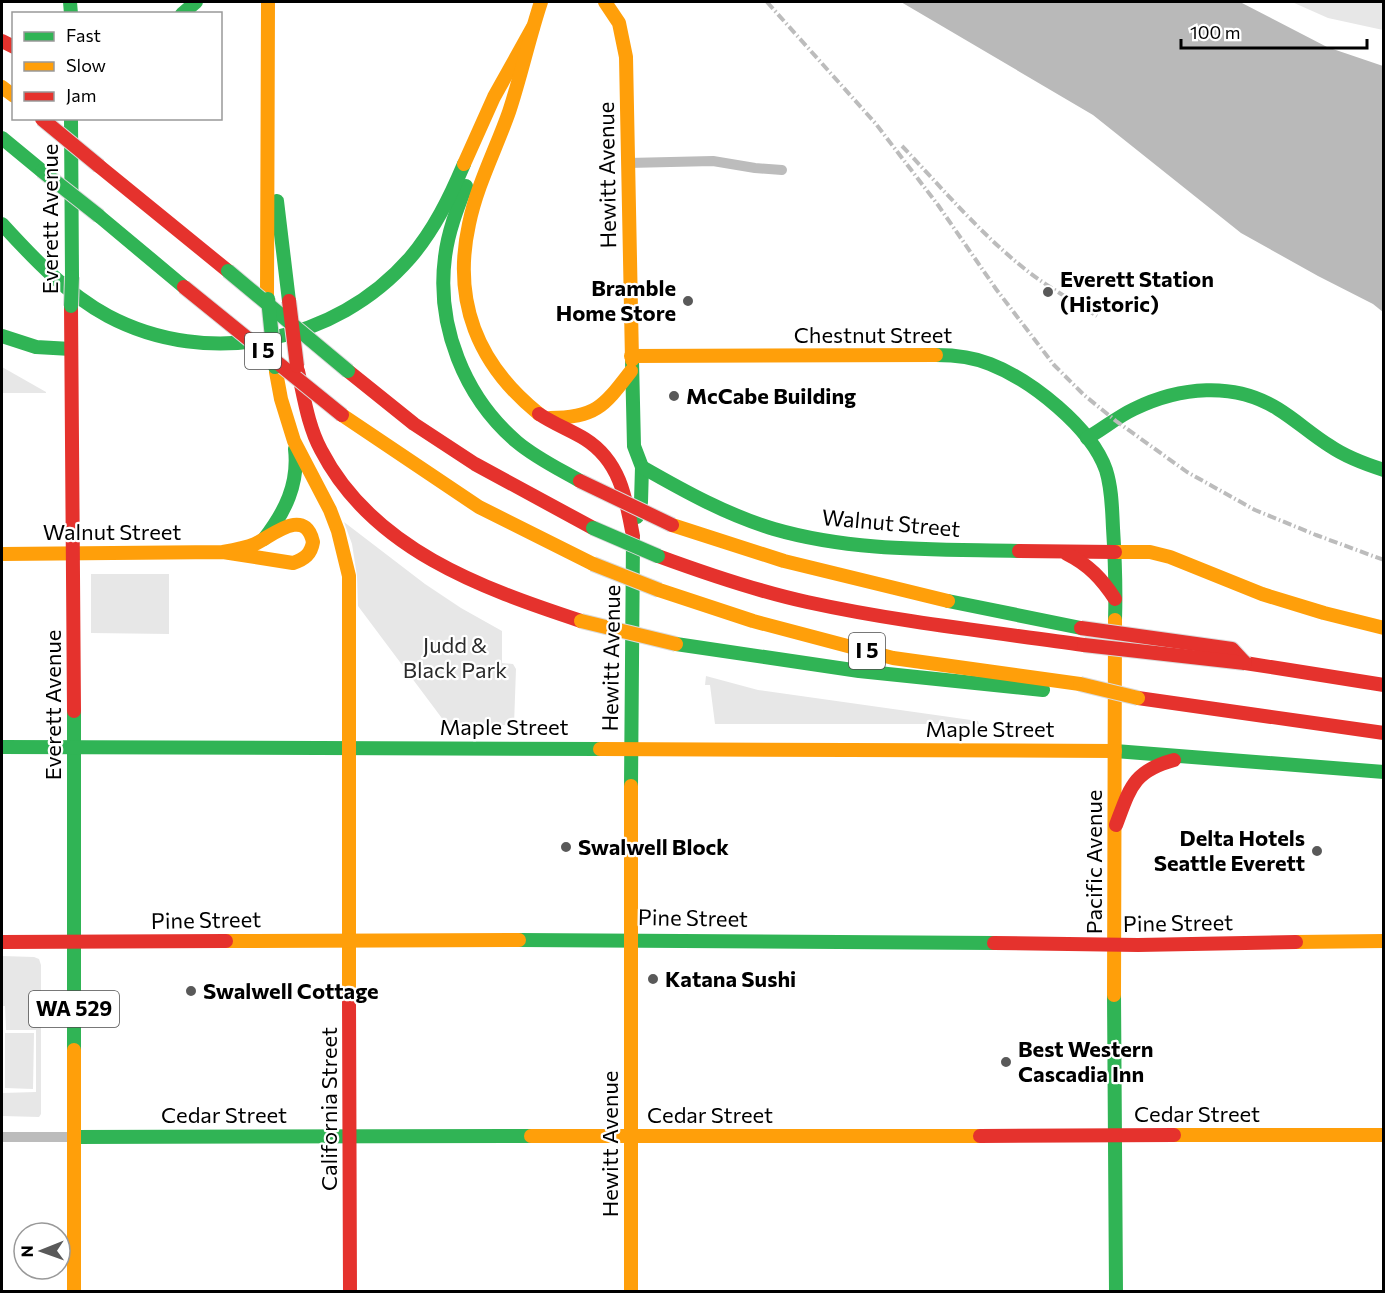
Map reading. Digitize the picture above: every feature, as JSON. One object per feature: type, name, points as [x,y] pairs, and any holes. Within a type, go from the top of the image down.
[{"type":"main road","points":[[184,12],[196,2]]},
{"type":"main road","points":[[264,539],[277,523],[291,495],[297,457],[281,399],[267,297],[268,2]]},
{"type":"main road","points":[[541,2],[510,108],[470,220],[465,242],[464,266],[469,314],[484,352],[499,375],[517,394],[545,418],[585,439],[603,451],[610,460],[624,489],[633,536]]},
{"type":"main road","name":"Hewitt Avenue","points":[[605,2],[610,6],[621,28],[627,66],[631,371],[634,446],[642,467],[640,502],[633,536],[630,939],[631,1292]]},
{"type":"main road","points":[[2,224],[33,258],[85,302],[130,327],[157,337],[188,344],[215,346],[268,340],[314,327],[362,302],[395,273],[419,246],[450,196],[489,106],[533,27]]},
{"type":"main road","points":[[533,27],[460,199],[450,229],[444,267],[448,324],[459,361],[484,408],[501,427],[534,455],[580,481],[672,525],[716,542],[788,564],[1026,619],[1232,649],[1245,663]]},
{"type":"main road","name":"I 5","points":[[44,120],[414,424],[475,464],[593,528],[658,556],[754,587],[826,606],[933,624],[1084,645],[1245,663],[1383,685]]},
{"type":"main road","name":"Everett Avenue","points":[[71,120],[74,1292]]},
{"type":"main road","points":[[268,125],[297,366],[311,426],[321,451],[333,471],[359,506],[390,533],[444,567],[518,600],[581,621],[676,644],[786,662],[948,683],[1081,689],[1138,698]]},
{"type":"main road","name":"I 5","points":[[2,138],[342,415],[479,507],[593,564],[659,590],[753,621],[893,658],[1081,689],[1115,692],[1138,698],[1383,733]]},
{"type":"main road","points":[[2,336],[36,347],[71,349]]},
{"type":"main road","name":"Chestnut Street","points":[[631,356],[948,355],[968,357],[994,365],[1015,376],[1055,404],[1087,438]]},
{"type":"main road","points":[[545,418],[572,419],[594,412],[604,405],[631,371]]},
{"type":"main road","points":[[1087,438],[1134,409],[1162,399],[1181,393],[1211,389],[1228,390],[1246,393],[1270,404],[1323,443],[1358,461],[1383,470]]},
{"type":"main road","name":"Pacific Avenue","points":[[1087,438],[1103,464],[1111,487],[1115,552],[1116,1292]]},
{"type":"main road","name":"California Street","points":[[294,441],[330,510],[338,531],[349,576],[350,1292]]},
{"type":"main road","name":"Walnut Street","points":[[642,467],[720,508],[773,529],[809,538],[836,543],[911,550],[1150,552],[1170,556],[1262,594],[1383,628]]},
{"type":"main road","name":"Walnut Street","points":[[2,554],[223,552],[293,562],[301,561],[312,551],[313,541],[305,528],[296,525],[281,528],[252,545],[223,552]]},
{"type":"main road","points":[[1062,552],[1082,561],[1096,572],[1115,599]]},
{"type":"main road","name":"Maple Street","points":[[2,747],[1115,751],[1383,772]]},
{"type":"main road","points":[[1116,825],[1128,792],[1140,776],[1153,765],[1192,756]]},
{"type":"main road","name":"Pine Street","points":[[2,942],[630,939],[1115,945],[1383,941]]},
{"type":"main road","name":"Cedar Street","points":[[74,1137],[1383,1136]]},
{"type":"street","points":[[628,163],[713,161],[782,170]]},
{"type":"street","name":"Cedar Street","points":[[2,1137],[74,1137]]},
{"type":"green space","points":[[1292,2],[1383,2],[1383,30],[1328,18]]},
{"type":"green space","points":[[2,367],[46,392],[46,393],[2,393]]},
{"type":"green space","name":"Judd & Black Park","points":[[344,522],[425,584],[502,631],[502,663],[513,664],[516,669],[514,725],[447,725],[358,606],[357,576],[352,544]]},
{"type":"green space","points":[[91,574],[169,574],[169,634],[91,633]]},
{"type":"green space","points":[[706,676],[758,690],[978,721],[979,724],[715,724],[710,685],[705,685]]},
{"type":"green space","points":[[2,956],[34,957],[39,959],[41,965],[41,1114],[39,1117],[2,1116],[2,1093],[36,1092],[36,1030],[6,1030],[5,1006],[2,1006]]},
{"type":"green space","points":[[5,1033],[34,1033],[33,1089],[5,1088]]},
{"type":"shaded area","points":[[901,2],[1240,2],[1327,47],[1383,66],[1383,312],[1373,304],[1241,233],[1093,115]]},
{"type":"railway","points":[[767,2],[876,124],[1054,365],[1084,395],[1187,472],[1255,510],[1384,560]]},
{"type":"railway","points":[[902,146],[964,212],[1013,259],[1046,284],[1097,316]]},
{"type":"traffic: fast","points":[[70,2],[71,12]]},
{"type":"traffic: fast","points":[[184,12],[196,2]]},
{"type":"traffic: fast","points":[[71,120],[72,277]]},
{"type":"traffic: fast","points":[[2,138],[42,171]]},
{"type":"traffic: fast","points":[[2,224],[38,262],[65,286],[108,316],[147,332],[187,341],[228,343],[269,339],[308,328],[346,310],[380,287],[410,258],[427,236],[464,164]]},
{"type":"traffic: fast","points":[[42,171],[99,216]]},
{"type":"traffic: fast","points":[[466,186],[448,239],[443,283],[450,334],[458,358],[482,404],[498,424],[532,453],[580,481]]},
{"type":"traffic: fast","points":[[277,201],[289,301]]},
{"type":"traffic: fast","points":[[99,216],[184,287]]},
{"type":"traffic: fast","points":[[228,271],[348,371]]},
{"type":"traffic: fast","points":[[71,306],[72,277]]},
{"type":"traffic: fast","points":[[268,299],[275,367]]},
{"type":"traffic: fast","points":[[2,336],[36,347],[71,349]]},
{"type":"traffic: fast","points":[[936,355],[950,355],[984,362],[1023,381],[1041,393],[1074,422],[1098,454],[1106,470],[1111,499],[1115,620]]},
{"type":"traffic: fast","points":[[632,360],[634,446],[642,467],[641,502],[637,517]]},
{"type":"traffic: fast","points":[[1087,438],[1128,412],[1151,402],[1188,392],[1225,391],[1261,400],[1285,413],[1336,450],[1384,470]]},
{"type":"traffic: fast","points":[[264,539],[289,497],[295,474],[295,449]]},
{"type":"traffic: fast","points":[[642,467],[739,517],[804,536],[865,546],[1019,551]]},
{"type":"traffic: fast","points":[[593,528],[658,556]]},
{"type":"traffic: fast","points":[[631,786],[633,539]]},
{"type":"traffic: fast","points":[[948,601],[1081,628]]},
{"type":"traffic: fast","points":[[676,644],[859,671],[1043,690]]},
{"type":"traffic: fast","points":[[74,711],[74,1050]]},
{"type":"traffic: fast","points":[[2,747],[600,749]]},
{"type":"traffic: fast","points":[[1115,751],[1384,772]]},
{"type":"traffic: fast","points":[[519,940],[994,943]]},
{"type":"traffic: fast","points":[[1114,995],[1116,1292]]},
{"type":"traffic: fast","points":[[74,1137],[531,1136]]},
{"type":"traffic: slow","points":[[267,297],[268,2]]},
{"type":"traffic: slow","points":[[539,414],[518,395],[486,353],[475,330],[464,279],[465,252],[472,210],[509,112],[541,2]]},
{"type":"traffic: slow","points":[[605,2],[619,23],[626,57],[632,360]]},
{"type":"traffic: slow","points":[[464,164],[494,97],[533,27]]},
{"type":"traffic: slow","points":[[2,87],[12,94]]},
{"type":"traffic: slow","points":[[631,356],[936,355]]},
{"type":"traffic: slow","points":[[550,418],[578,416],[598,408],[631,371]]},
{"type":"traffic: slow","points":[[276,372],[281,399],[294,441],[330,510],[338,531],[349,576],[349,747]]},
{"type":"traffic: slow","points":[[342,415],[479,507],[593,564]]},
{"type":"traffic: slow","points":[[2,554],[223,552],[293,563],[307,556],[313,542],[309,531],[303,526],[296,525],[287,526],[255,544],[223,552]]},
{"type":"traffic: slow","points":[[672,525],[784,561],[948,601]]},
{"type":"traffic: slow","points":[[1115,552],[1150,552],[1170,557],[1262,594],[1384,628]]},
{"type":"traffic: slow","points":[[593,564],[659,590]]},
{"type":"traffic: slow","points":[[659,590],[753,621],[893,658],[1080,684]]},
{"type":"traffic: slow","points":[[1114,995],[1115,620]]},
{"type":"traffic: slow","points":[[581,621],[676,644]]},
{"type":"traffic: slow","points":[[1080,684],[1138,698]]},
{"type":"traffic: slow","points":[[349,747],[349,998]]},
{"type":"traffic: slow","points":[[600,749],[1115,751]]},
{"type":"traffic: slow","points":[[631,786],[631,1292]]},
{"type":"traffic: slow","points":[[226,941],[519,940]]},
{"type":"traffic: slow","points":[[1296,942],[1384,941]]},
{"type":"traffic: slow","points":[[74,1050],[74,1292]]},
{"type":"traffic: slow","points":[[1174,1135],[1384,1135]]},
{"type":"traffic: slow","points":[[531,1136],[980,1136]]},
{"type":"traffic: jam","points":[[2,41],[12,46]]},
{"type":"traffic: jam","points":[[43,120],[99,166]]},
{"type":"traffic: jam","points":[[99,166],[228,271]]},
{"type":"traffic: jam","points":[[184,287],[342,415]]},
{"type":"traffic: jam","points":[[289,301],[297,366]]},
{"type":"traffic: jam","points":[[71,306],[74,711]]},
{"type":"traffic: jam","points":[[298,371],[310,421],[321,450],[343,484],[369,514],[399,539],[468,578],[581,621]]},
{"type":"traffic: jam","points":[[348,371],[414,424],[475,464],[593,528]]},
{"type":"traffic: jam","points":[[539,414],[585,439],[606,458],[620,482],[633,536]]},
{"type":"traffic: jam","points":[[580,481],[672,525]]},
{"type":"traffic: jam","points":[[1019,551],[1115,552]]},
{"type":"traffic: jam","points":[[1067,554],[1094,573],[1115,599]]},
{"type":"traffic: jam","points":[[658,556],[732,582],[807,602],[910,621],[1084,645]]},
{"type":"traffic: jam","points":[[1081,628],[1232,649],[1245,663]]},
{"type":"traffic: jam","points":[[1084,645],[1245,663]]},
{"type":"traffic: jam","points":[[1245,663],[1384,685]]},
{"type":"traffic: jam","points":[[1138,698],[1384,733]]},
{"type":"traffic: jam","points":[[1116,825],[1130,791],[1141,776],[1160,764],[1174,760]]},
{"type":"traffic: jam","points":[[2,942],[226,941]]},
{"type":"traffic: jam","points":[[994,943],[1138,945],[1296,942]]},
{"type":"traffic: jam","points":[[349,998],[350,1292]]},
{"type":"traffic: jam","points":[[980,1136],[1174,1135]]},
{"type":"place","name":"Everett Station (Historic)","points":[[1048,292]]},
{"type":"place","name":"Bramble Home Store","points":[[688,301]]},
{"type":"place","name":"McCabe Building","points":[[674,396]]},
{"type":"place","name":"Swalwell Block","points":[[566,847]]},
{"type":"place","name":"Delta Hotels Seattle Everett","points":[[1317,851]]},
{"type":"place","name":"Katana Sushi","points":[[653,979]]},
{"type":"place","name":"Swalwell Cottage","points":[[191,991]]},
{"type":"place","name":"Best Western Cascadia Inn","points":[[1006,1062]]}]
